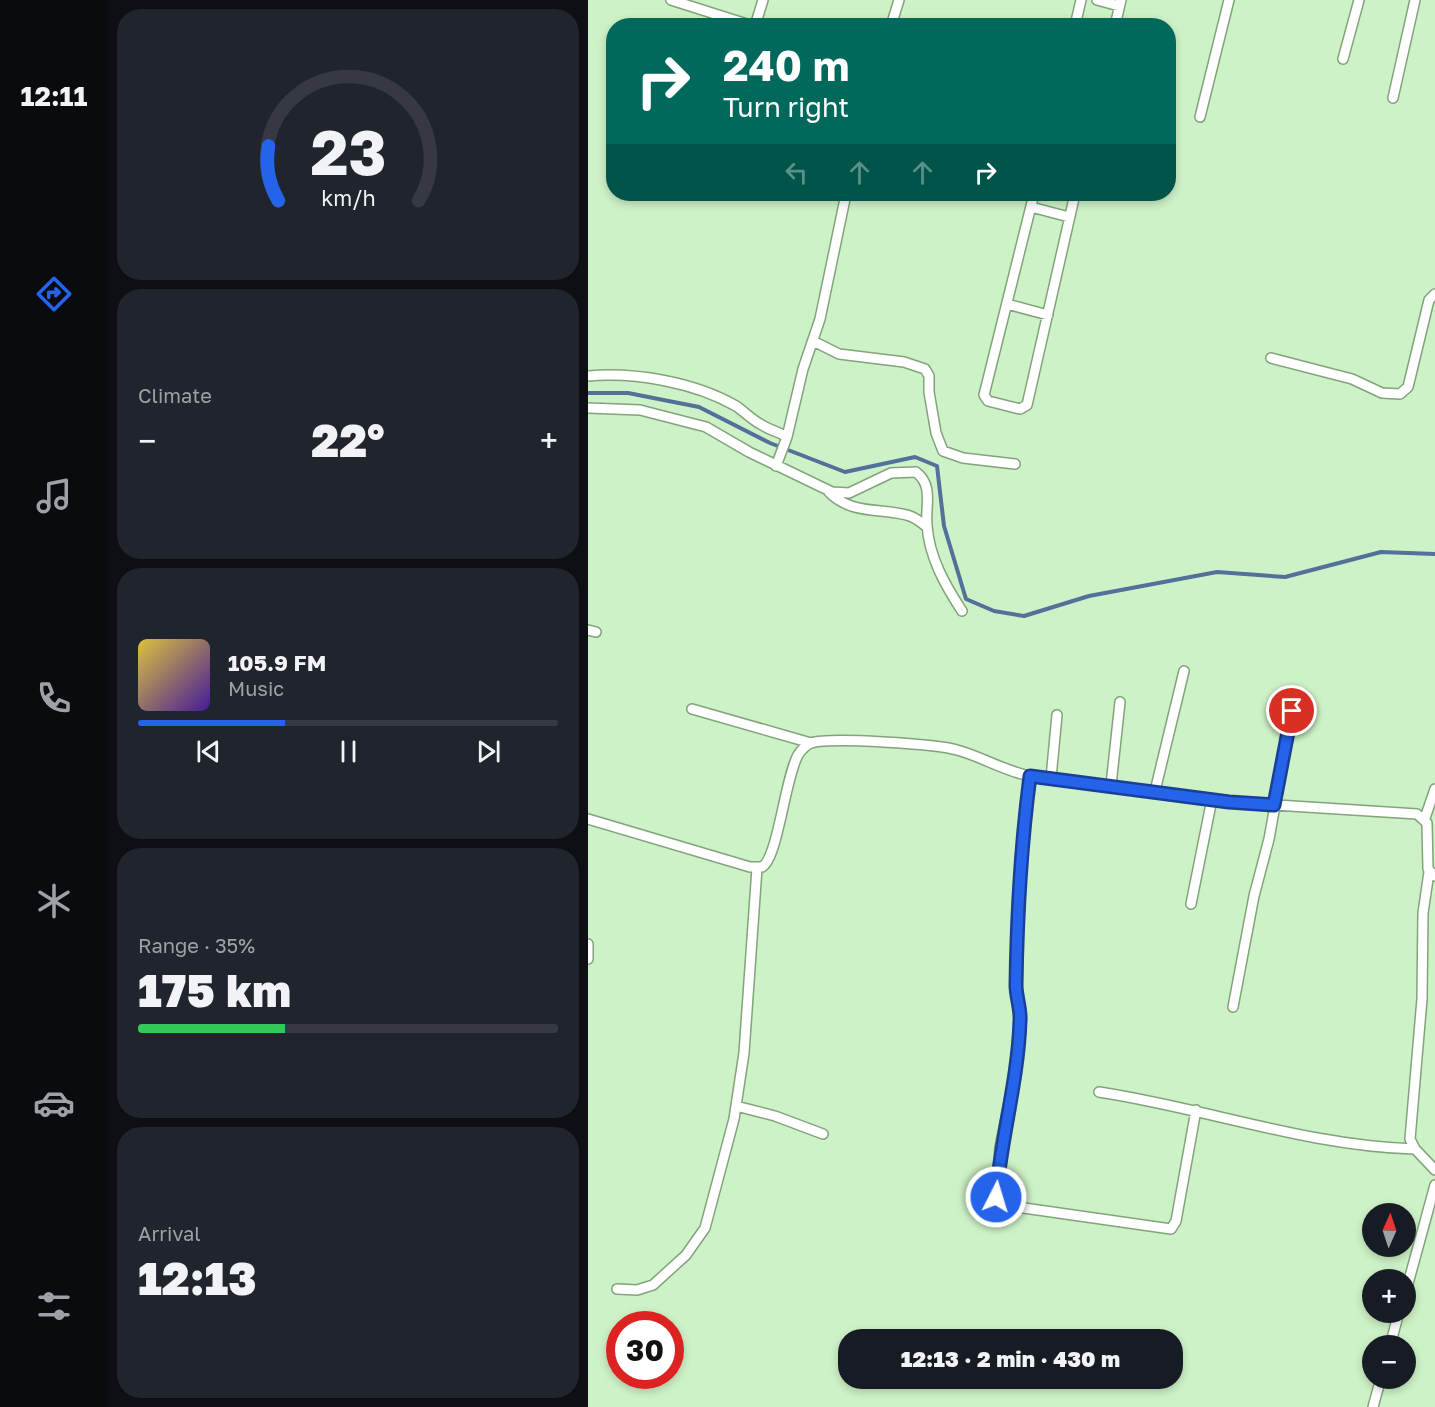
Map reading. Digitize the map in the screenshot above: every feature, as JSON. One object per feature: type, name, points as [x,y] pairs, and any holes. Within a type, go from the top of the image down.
[{"type":"street","points":[[671,0],[728,18]]},
{"type":"street","points":[[757,18],[763,0]]},
{"type":"street","points":[[893,18],[899,0]]},
{"type":"street","points":[[1077,18],[1081,0]]},
{"type":"street","points":[[1097,0],[1120,3],[1117,18]]},
{"type":"street","points":[[1200,117],[1229,0]]},
{"type":"street","points":[[1343,59],[1359,0]]},
{"type":"street","points":[[1393,98],[1415,0]]},
{"type":"street","points":[[777,464],[787,439],[800,379],[820,319],[845,201]]},
{"type":"street","points":[[1032,201],[984,395],[988,401],[1020,409],[1027,405],[1073,201]]},
{"type":"street","points":[[1030,207],[1069,217]]},
{"type":"street","points":[[1271,358],[1352,379],[1382,393],[1400,394],[1408,387],[1429,300],[1435,294]]},
{"type":"street","points":[[1007,304],[1048,315]]},
{"type":"street","points":[[813,341],[839,354],[904,362],[925,369],[929,376],[929,392],[936,433],[943,451],[963,458],[1015,464]]},
{"type":"street","points":[[588,376],[623,375],[684,387],[736,406],[760,424],[787,439]]},
{"type":"street","points":[[588,408],[640,410],[706,427],[832,492],[849,493],[891,473],[916,472],[924,482],[928,496],[927,526],[940,575],[962,611]]},
{"type":"street","points":[[825,487],[842,503],[862,510],[910,516],[927,526]]},
{"type":"street","points":[[1155,791],[1184,671]]},
{"type":"street","points":[[1111,785],[1120,702]]},
{"type":"street","points":[[692,709],[811,744]]},
{"type":"street","points":[[1233,1007],[1292,711]]},
{"type":"street","points":[[1051,778],[1057,715]]},
{"type":"street","points":[[588,819],[757,868],[765,865],[772,854],[791,770],[803,748],[811,744],[838,741],[948,748],[968,753],[1011,772],[1030,776],[1212,799],[1411,813],[1425,819]]},
{"type":"street","points":[[1030,776],[1020,874],[1016,989],[1020,1020],[1017,1064],[1000,1147],[996,1204],[1171,1228],[1176,1221],[1196,1110]]},
{"type":"street","points":[[1435,789],[1425,819],[1432,874],[1423,913],[1422,999],[1410,1134],[1415,1149],[1435,1170]]},
{"type":"street","points":[[1191,904],[1212,799]]},
{"type":"street","points":[[617,1289],[637,1290],[653,1285],[686,1255],[701,1236],[725,1156],[736,1106],[746,1037],[757,868]]},
{"type":"street","points":[[588,944],[588,959]]},
{"type":"street","points":[[1099,1092],[1196,1110],[1307,1137],[1366,1146],[1415,1149]]},
{"type":"street","points":[[736,1106],[775,1116],[823,1134]]},
{"type":"street","points":[[1412,1269],[1435,1185]]},
{"type":"street","points":[[1373,1407],[1378,1389]]},
{"type":"waterway","points":[[588,393],[628,393],[699,407],[770,443],[845,472],[915,457],[937,466],[944,526],[966,599],[994,611],[1024,616],[1089,596],[1217,572],[1285,577],[1381,552],[1435,554]]},
{"type":"route","points":[[996,1197],[1000,1147],[1017,1064],[1020,1020],[1016,989],[1020,874],[1030,776],[1229,802],[1274,805],[1292,711]]}]
